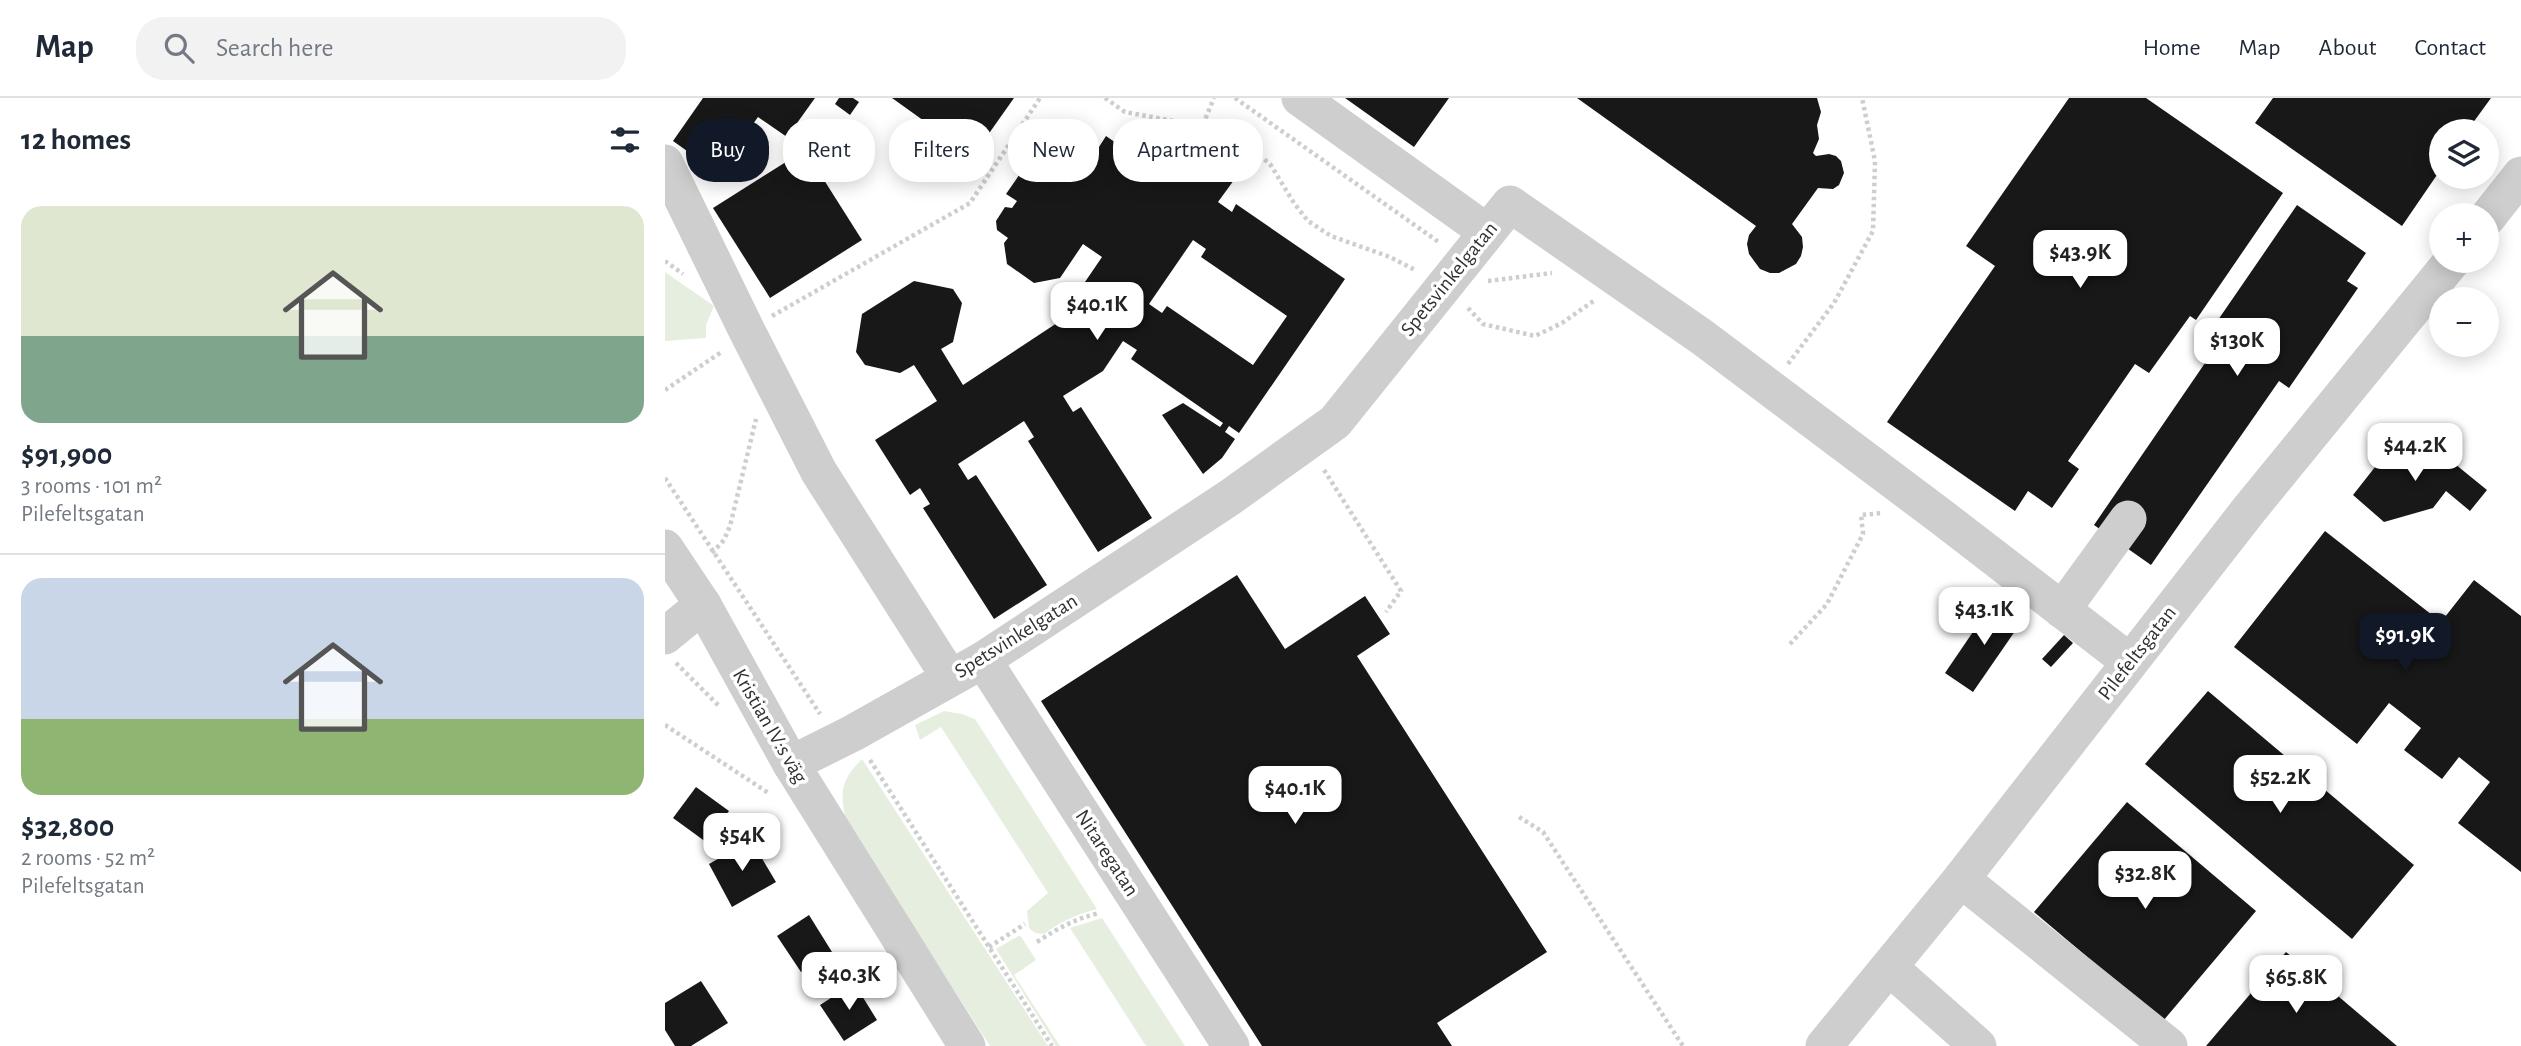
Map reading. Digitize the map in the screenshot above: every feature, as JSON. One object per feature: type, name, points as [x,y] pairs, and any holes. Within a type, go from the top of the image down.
[{"type":"street","points":[[1300,98],[1487,232]]},
{"type":"street","points":[[665,163],[730,345],[819,472],[950,678]]},
{"type":"street","points":[[2499,203],[2521,176]]},
{"type":"street","name":"Spetsvinkelgatan","points":[[791,764],[846,737],[983,660],[1229,498],[1335,422],[1510,204],[1702,337],[2130,662]]},
{"type":"street","name":"Pilefeltsgatan","points":[[1824,1046],[1961,879],[2248,511],[2442,273]]},
{"type":"street","points":[[2062,610],[2128,519]]},
{"type":"street","name":"Kristian IV:s väg","points":[[665,548],[703,605],[791,764],[967,1046]]},
{"type":"street","points":[[665,636],[703,605]]},
{"type":"street","name":"Nitaregatan","points":[[983,660],[1231,1046]]},
{"type":"street","points":[[1961,879],[2169,1046]]},
{"type":"street","points":[[1889,967],[1978,1046]]},
{"type":"path","points":[[665,390],[730,345],[970,203],[1040,98]]},
{"type":"path","points":[[1105,98],[1125,111],[1164,119]]},
{"type":"path","points":[[1206,119],[1215,98]]},
{"type":"path","points":[[1771,388],[1834,303],[1873,231],[1875,161],[1862,98]]},
{"type":"path","points":[[1263,158],[1308,221],[1331,236],[1390,257],[1446,284],[1483,324],[1535,336],[1562,323],[1599,298]]},
{"type":"path","points":[[665,261],[685,276]]},
{"type":"path","points":[[712,553],[724,540],[730,526],[758,411]]},
{"type":"path","points":[[1306,442],[1401,591],[1385,612]]},
{"type":"path","points":[[665,478],[712,553],[846,737],[989,947],[1052,1046]]},
{"type":"path","points":[[1790,644],[1828,604],[1863,534],[1861,515],[1894,511],[1918,499]]},
{"type":"path","points":[[665,725],[777,798]]},
{"type":"path","points":[[1519,817],[1543,832],[1683,1046]]},
{"type":"path","points":[[1037,942],[1078,918],[1099,913]]},
{"type":"path","points":[[989,947],[1025,924]]},
{"type":"green space","points":[[665,272],[714,306],[706,325],[706,338],[665,341]]},
{"type":"green space","points":[[944,711],[975,719],[1097,909],[1069,919],[1044,934],[1035,933],[1029,928],[1027,911],[1048,893],[941,727],[920,740],[915,725]]},
{"type":"green space","points":[[862,759],[1048,1046],[990,1046],[846,822],[843,788],[849,774]]},
{"type":"green space","points":[[1102,918],[1185,1046],[1146,1046],[1070,928]]},
{"type":"green space","points":[[1020,935],[1036,960],[1014,975],[1060,1046],[1056,1046],[996,949]]},
{"type":"building","points":[[703,98],[815,98],[800,119],[783,119],[783,134],[769,125],[769,119],[758,117],[688,119]]},
{"type":"building","points":[[839,98],[853,98],[859,102],[850,115],[835,104]]},
{"type":"building","points":[[892,98],[1014,98],[994,126],[994,119],[921,119]]},
{"type":"building","points":[[1345,98],[1449,98],[1414,147]]},
{"type":"building","points":[[1577,98],[1817,98],[1821,112],[1817,125],[1819,139],[1813,153],[1816,156],[1836,156],[1841,161],[1844,173],[1839,185],[1833,189],[1818,188],[1792,224],[1802,237],[1803,247],[1796,264],[1779,273],[1770,273],[1760,269],[1749,254],[1749,235],[1756,226]]},
{"type":"building","points":[[2069,98],[2146,98],[2283,193],[2196,320],[2190,316],[2149,373],[2135,364],[2068,461],[2079,469],[2052,508],[2028,491],[2015,511],[1887,422],[1995,266],[1966,246]]},
{"type":"building","points":[[2273,98],[2491,98],[2476,119],[2429,119],[2429,187],[2402,226],[2255,123]]},
{"type":"building","points":[[686,122],[686,150],[673,141]]},
{"type":"building","points":[[1106,136],[1113,141],[1113,182],[1233,182],[1218,202],[1232,212],[1236,204],[1345,279],[1239,433],[1229,426],[1225,432],[1235,439],[1222,458],[1203,474],[1162,415],[1183,403],[1220,427],[1223,423],[1131,359],[1137,350],[1123,341],[1103,371],[1063,396],[1073,412],[1081,407],[1152,518],[1098,552],[1028,441],[1034,437],[1024,421],[958,464],[968,480],[976,475],[1047,585],[994,619],[923,508],[930,504],[920,488],[910,495],[875,440],[937,401],[914,365],[900,373],[865,365],[856,352],[862,314],[914,281],[953,289],[962,303],[953,342],[941,349],[963,385],[1057,323],[1102,257],[1083,244],[1060,278],[1034,283],[1007,264],[1004,243],[1008,238],[997,230],[996,221],[1005,207],[1012,208],[1017,201],[1006,194],[1014,182],[1099,182],[1099,147]],"holes":[[[1193,240],[1206,249],[1201,257],[1287,316],[1253,365],[1167,306],[1162,313],[1149,304]]]},
{"type":"building","points":[[783,164],[783,182],[825,182],[862,240],[770,298],[713,208],[754,182],[769,182],[769,173]]},
{"type":"building","points":[[2297,205],[2366,253],[2347,281],[2358,288],[2289,388],[2279,381],[2151,565],[2094,525],[2229,328],[2218,320]]},
{"type":"building","points":[[2401,434],[2433,459],[2439,451],[2487,490],[2470,511],[2446,491],[2433,508],[2384,522],[2353,495]]},
{"type":"building","points":[[2325,531],[2441,622],[2474,580],[2521,616],[2521,872],[2458,823],[2490,782],[2459,757],[2442,779],[2404,750],[2421,728],[2389,703],[2357,744],[2234,647]]},
{"type":"building","points":[[1237,575],[1285,649],[1365,596],[1390,634],[1357,656],[1547,952],[1437,1023],[1452,1046],[1262,1046],[1041,701]]},
{"type":"building","points":[[1994,601],[2022,621],[1973,692],[1945,673]]},
{"type":"building","points":[[2064,635],[2073,643],[2051,667],[2042,659]]},
{"type":"building","points":[[2208,691],[2414,865],[2352,939],[2145,764]]},
{"type":"building","points":[[696,787],[729,811],[706,842],[673,818]]},
{"type":"building","points":[[2127,802],[2256,911],[2163,1021],[2034,912]]},
{"type":"building","points":[[751,840],[776,882],[732,907],[709,864]]},
{"type":"building","points":[[809,915],[832,952],[801,972],[777,936]]},
{"type":"building","points":[[2286,952],[2397,1046],[2206,1046]]},
{"type":"building","points":[[701,981],[728,1023],[691,1046],[675,1046],[665,1030],[665,1003]]},
{"type":"building","points":[[854,983],[877,1020],[844,1041],[820,1005]]}]
